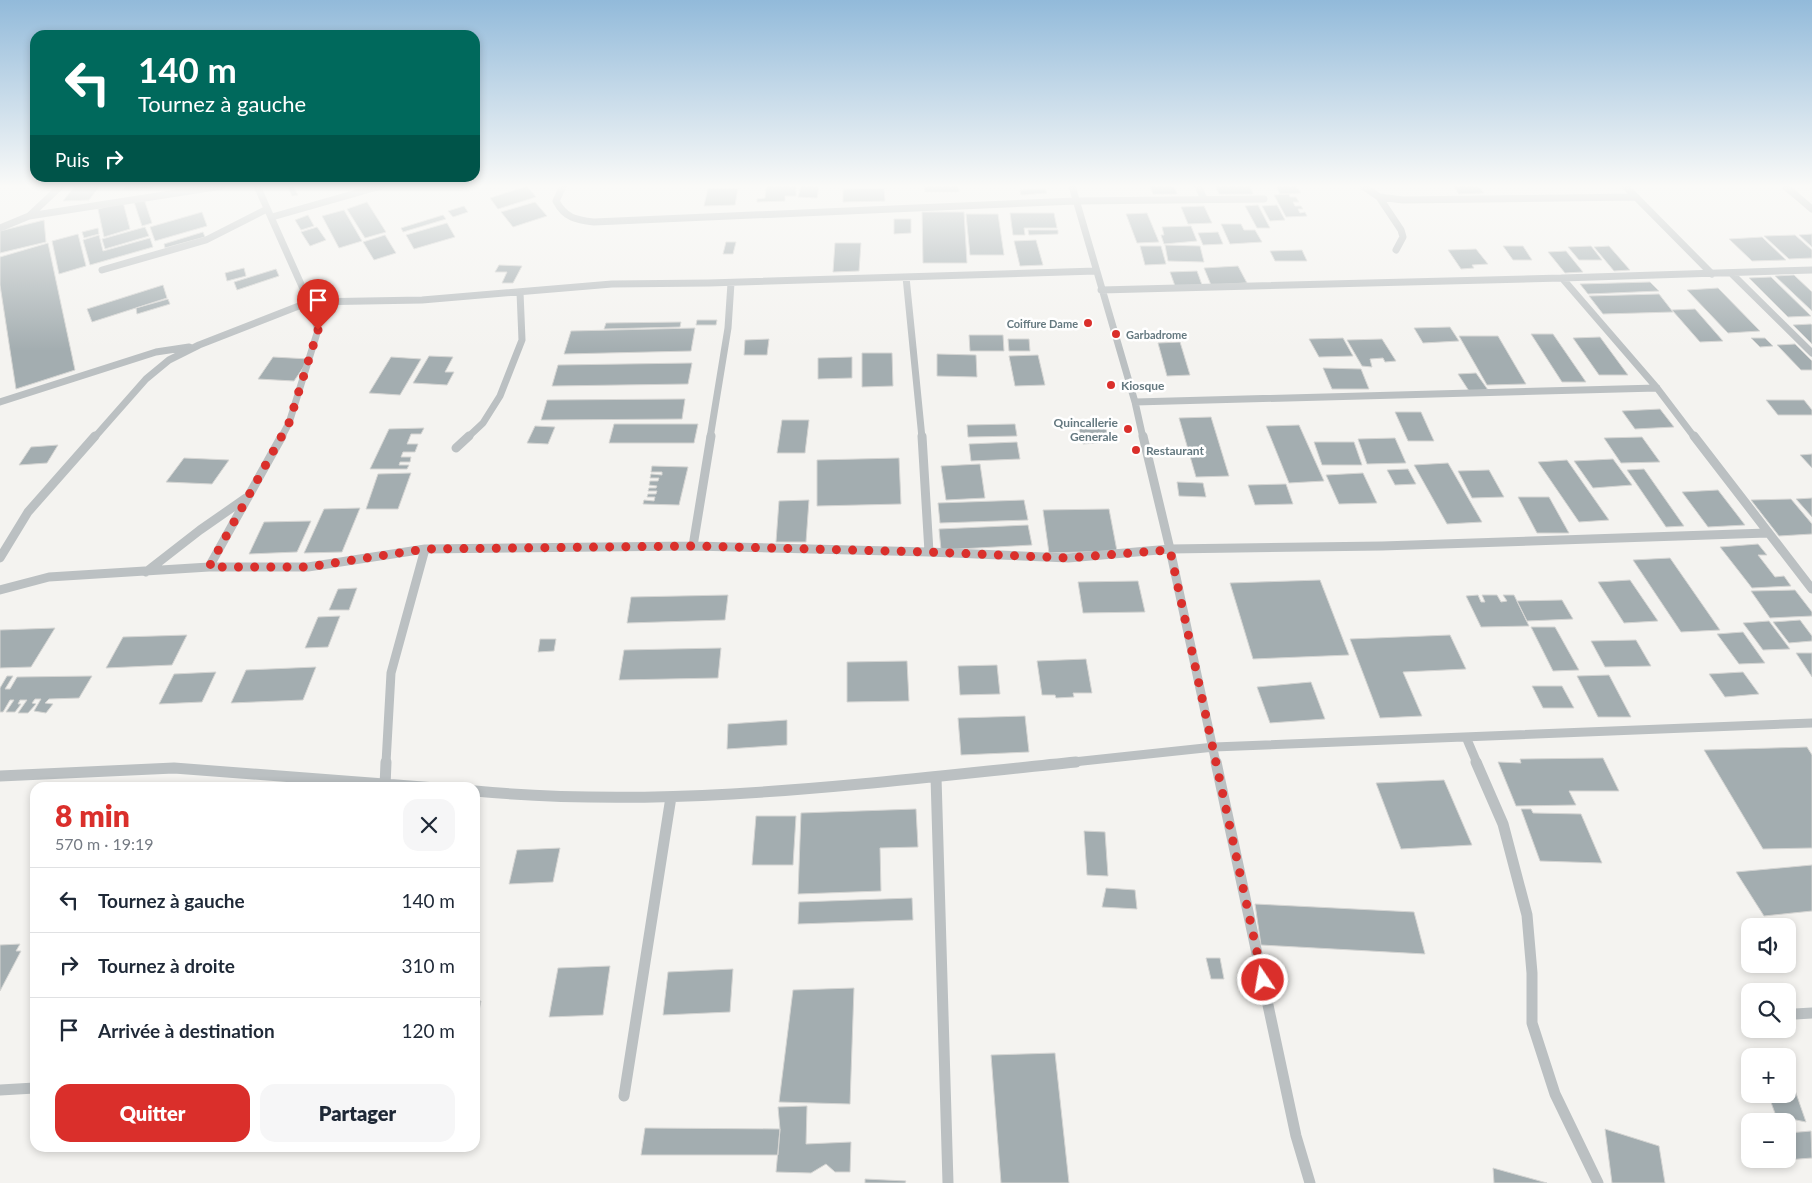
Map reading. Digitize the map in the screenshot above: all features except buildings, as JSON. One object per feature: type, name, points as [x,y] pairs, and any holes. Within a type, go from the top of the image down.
[{"type":"street","points":[[102,270],[202,241]]},
{"type":"street","points":[[209,567],[289,423],[318,330],[309,302],[282,241]]},
{"type":"street","points":[[1087,241],[1135,402],[1170,550],[1214,747],[1296,1136],[1310,1183]]},
{"type":"street","points":[[1396,250],[1401,241]]},
{"type":"street","points":[[1679,241],[1712,274]]},
{"type":"street","points":[[1101,290],[1732,274],[1812,270]]},
{"type":"street","points":[[0,558],[28,512],[146,379],[169,360],[198,346],[309,302],[422,300],[612,284],[730,283],[1096,271]]},
{"type":"street","points":[[1732,274],[1812,353]]},
{"type":"street","points":[[906,277],[920,412],[929,552]]},
{"type":"street","points":[[1562,278],[1657,388],[1812,589]]},
{"type":"street","points":[[693,546],[728,328],[730,283]]},
{"type":"street","points":[[456,448],[483,423],[500,396],[522,340],[520,292]]},
{"type":"street","points":[[0,402],[156,352],[198,346]]},
{"type":"street","points":[[1135,402],[1657,388]]},
{"type":"street","points":[[146,572],[248,496]]},
{"type":"street","points":[[0,590],[49,577],[209,567],[308,567],[425,549],[693,546],[929,552],[1068,558],[1170,550],[1382,546],[1767,533]]},
{"type":"street","points":[[385,782],[391,673],[425,549]]},
{"type":"street","points":[[480,791],[529,796],[671,797],[814,789],[1214,747],[1812,723]]},
{"type":"street","points":[[1466,737],[1503,824],[1527,915],[1532,972],[1532,1023],[1555,1094],[1598,1183]]},
{"type":"street","points":[[0,776],[174,768],[348,782]]},
{"type":"street","points":[[936,777],[948,1183]]},
{"type":"street","points":[[624,1096],[671,797]]},
{"type":"street","points":[[1796,1014],[1812,1013]]},
{"type":"street","points":[[0,1090],[30,1088]]},
{"type":"place","name":"Coiffure Dame","points":[[1088,323]]},
{"type":"place","name":"Garbadrome","points":[[1116,334]]},
{"type":"place","name":"Kiosque","points":[[1111,385]]},
{"type":"place","name":"Quincallerie Generale","points":[[1128,429]]},
{"type":"place","name":"Restaurant","points":[[1136,450]]},
{"type":"route","points":[[318,330],[289,423],[209,567],[308,567],[425,549],[693,546],[929,552],[1068,558],[1170,550],[1263,980]]}]
